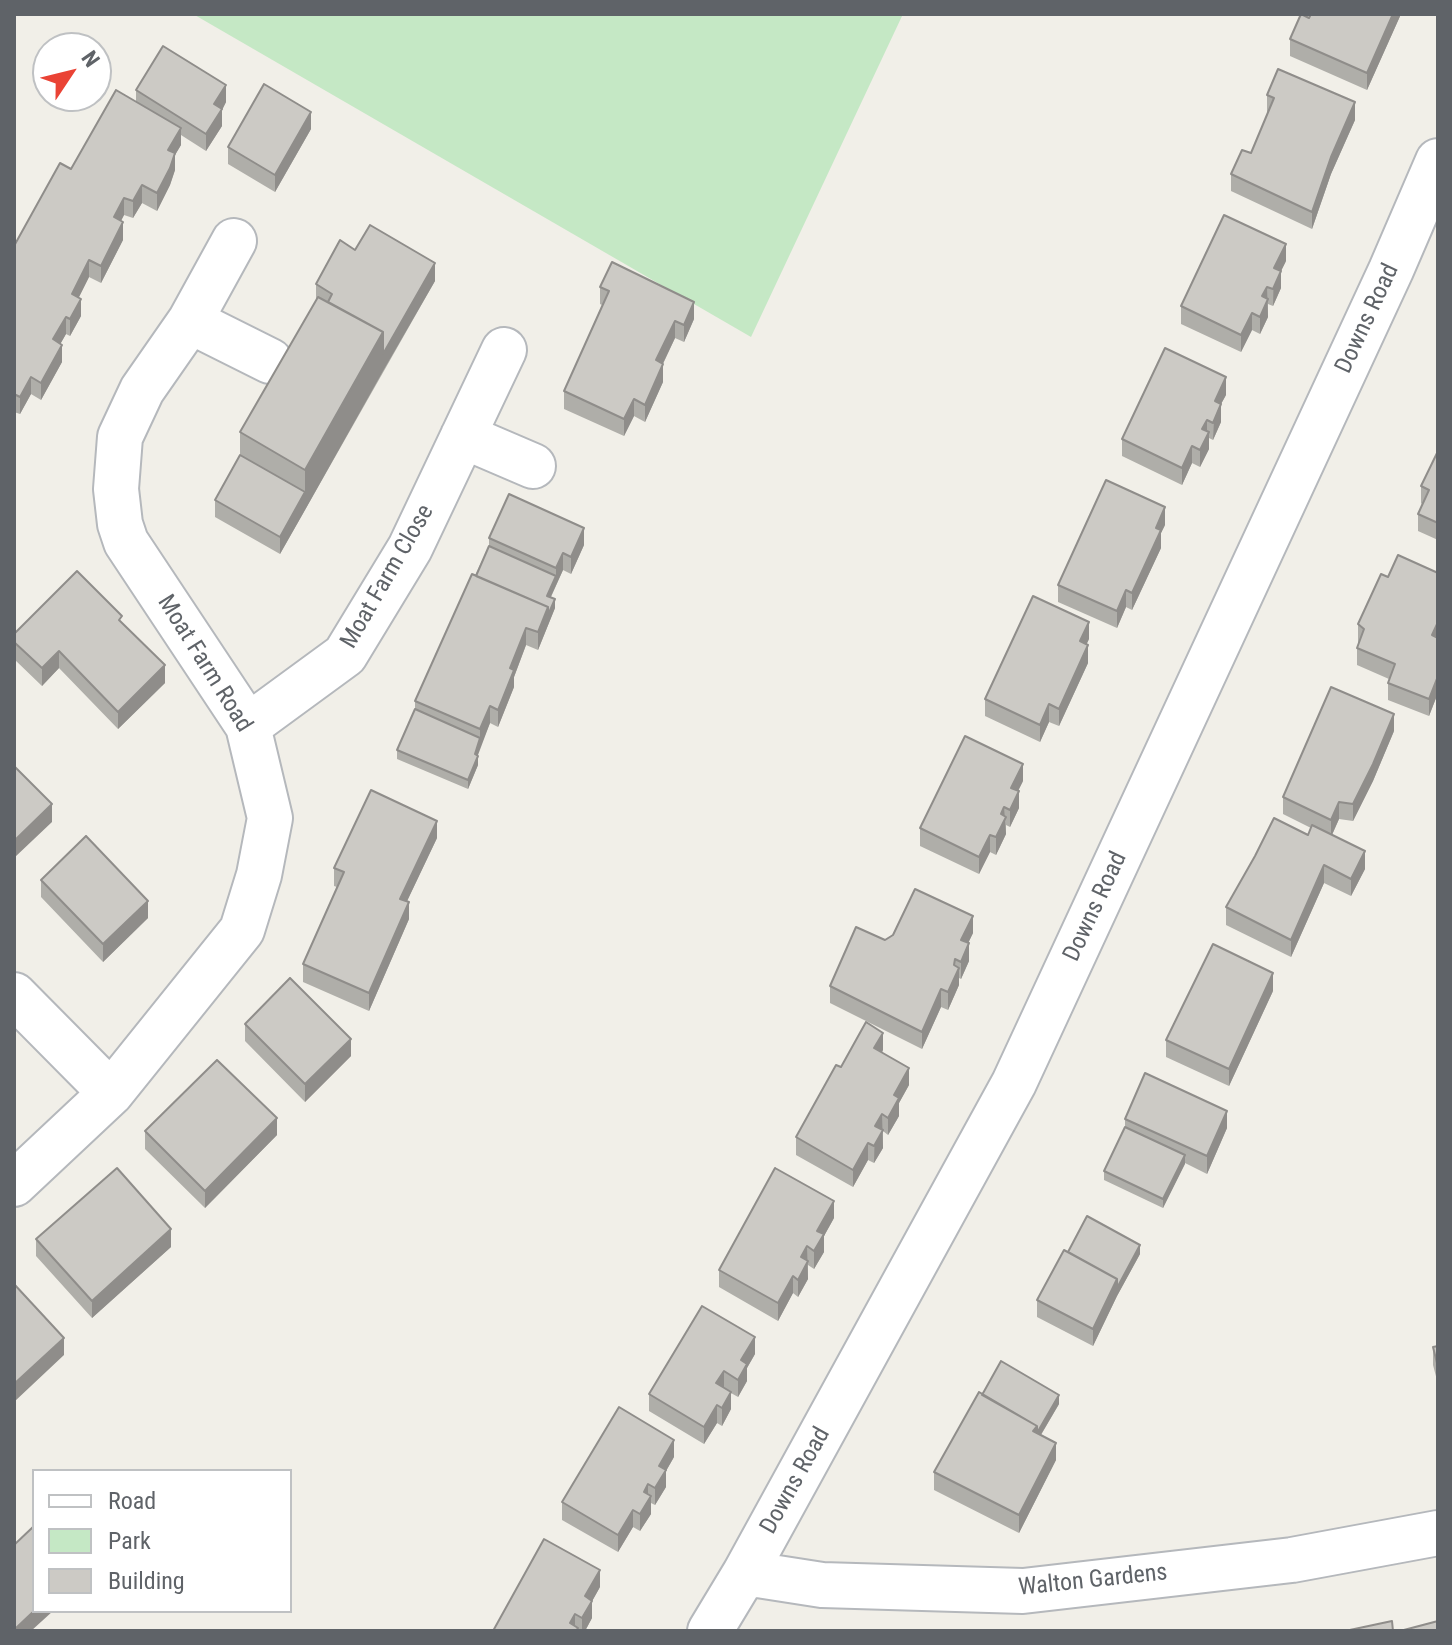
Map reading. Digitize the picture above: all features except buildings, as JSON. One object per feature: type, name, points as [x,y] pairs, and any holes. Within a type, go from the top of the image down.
[{"type":"street","name":"Downs Road","points":[[710,1631],[745,1573],[1014,1083],[1385,284],[1438,161]]},
{"type":"street","name":"Moat Farm Road","points":[[14,1184],[111,1093],[242,930],[259,875],[270,818],[248,726],[126,542],[120,524],[116,489],[120,437],[142,390],[190,321],[234,241]]},
{"type":"street","points":[[190,321],[270,361]]},
{"type":"street","name":"Moat Farm Close","points":[[248,726],[345,655],[410,548],[504,350]]},
{"type":"street","points":[[463,436],[533,466]]},
{"type":"street","points":[[14,995],[111,1093]]},
{"type":"street","name":"Walton Gardens","points":[[745,1573],[822,1585],[1023,1591],[1292,1560],[1438,1533]]},
{"type":"green space","points":[[193,14],[903,14],[751,337]]}]
